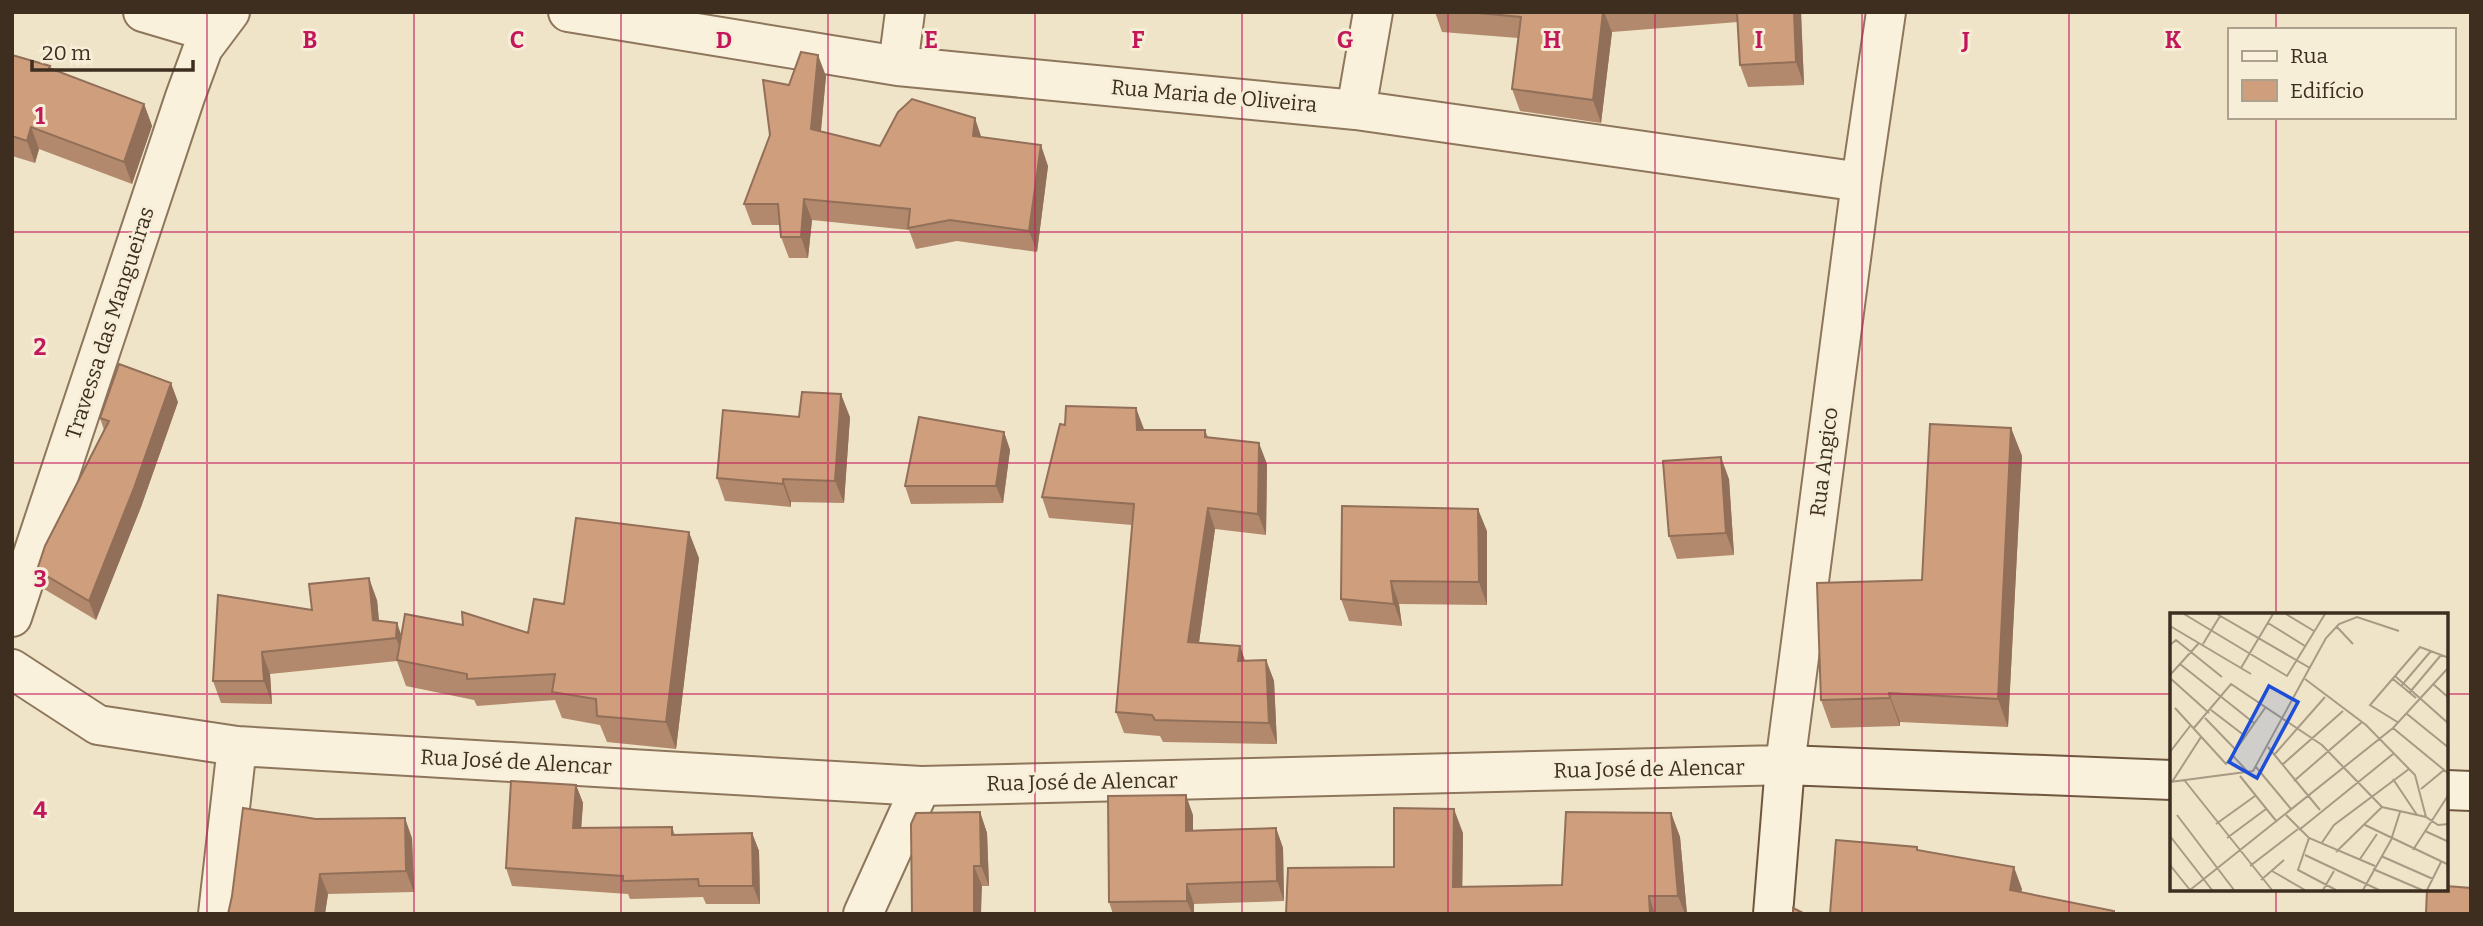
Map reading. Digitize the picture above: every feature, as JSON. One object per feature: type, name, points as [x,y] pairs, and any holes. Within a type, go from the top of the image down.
[{"type":"street","points":[[143,12],[222,22]]},
{"type":"street","name":"Rua Maria de Oliveira","points":[[568,12],[898,66],[1356,110],[1861,182]]},
{"type":"street","points":[[898,66],[905,12]]},
{"type":"street","points":[[1356,110],[1373,12]]},
{"type":"street","name":"Rua Angico","points":[[1773,914],[1785,765],[1861,182],[1886,12]]},
{"type":"street","name":"Travessa das Mangueiras","points":[[12,617],[185,97],[203,48],[222,22]]},
{"type":"street","name":"Rua José de Alencar","points":[[12,669],[98,725],[236,746],[921,786],[1785,765],[2170,780]]},
{"type":"street","points":[[218,914],[236,746]]},
{"type":"street","points":[[863,914],[921,786]]},
{"type":"street","points":[[2448,790],[2471,791]]},
{"type":"building","points":[[1468,12],[1603,12],[1593,100],[1512,89],[1521,17]]},
{"type":"building","points":[[1737,12],[1794,12],[1796,62],[1740,65]]},
{"type":"building","points":[[801,52],[818,55],[811,129],[880,146],[898,112],[912,99],[975,118],[973,136],[1041,145],[1029,231],[950,220],[908,228],[910,209],[804,199],[801,237],[781,237],[778,204],[744,204],[770,135],[763,80],[789,85]]},
{"type":"building","points":[[12,55],[50,66],[49,68],[144,104],[124,162],[31,127],[27,141],[12,136]]},
{"type":"building","points":[[119,364],[171,383],[134,488],[89,601],[37,570],[45,546],[109,421],[100,418]]},
{"type":"building","points":[[802,392],[841,394],[835,481],[783,479],[783,484],[717,478],[723,410],[799,417]]},
{"type":"building","points":[[1066,406],[1136,408],[1137,430],[1205,430],[1205,437],[1259,443],[1258,514],[1208,508],[1188,642],[1240,646],[1238,661],[1266,660],[1269,723],[1155,720],[1152,715],[1116,712],[1134,504],[1042,497],[1060,424],[1065,425]]},
{"type":"building","points":[[919,417],[1004,432],[996,486],[905,486]]},
{"type":"building","points":[[1930,424],[2011,428],[1998,699],[1889,693],[1890,698],[1821,700],[1817,583],[1922,580]]},
{"type":"building","points":[[1721,457],[1726,533],[1669,536],[1663,461]]},
{"type":"building","points":[[1342,506],[1478,509],[1479,582],[1391,581],[1394,604],[1341,599]]},
{"type":"building","points":[[576,518],[689,532],[666,722],[597,716],[596,699],[552,692],[555,674],[467,679],[467,674],[397,660],[405,614],[463,625],[462,612],[528,633],[534,599],[564,604]]},
{"type":"building","points":[[369,578],[373,620],[397,623],[396,638],[262,652],[264,681],[213,681],[218,595],[312,610],[309,584]]},
{"type":"building","points":[[511,781],[576,785],[573,828],[672,827],[672,835],[752,833],[753,886],[699,886],[698,879],[623,881],[623,876],[506,868]]},
{"type":"building","points":[[1186,795],[1186,831],[1276,828],[1277,881],[1187,884],[1187,901],[1109,902],[1108,796]]},
{"type":"building","points":[[243,808],[316,819],[405,818],[406,871],[320,874],[315,914],[228,914]]},
{"type":"building","points":[[1394,808],[1454,809],[1453,887],[1562,885],[1566,812],[1671,813],[1678,896],[1649,896],[1650,914],[1286,914],[1288,868],[1394,867]]},
{"type":"building","points":[[980,812],[981,866],[974,866],[974,914],[912,914],[911,824],[916,813]]},
{"type":"building","points":[[1836,840],[1917,847],[1917,850],[2014,867],[2010,890],[2114,911],[2114,914],[1830,914]]},
{"type":"building","points":[[2448,886],[2471,888],[2471,914],[2426,914],[2427,891],[2448,891]]},
{"type":"building","points":[[1793,908],[1805,914],[1793,914]]}]
